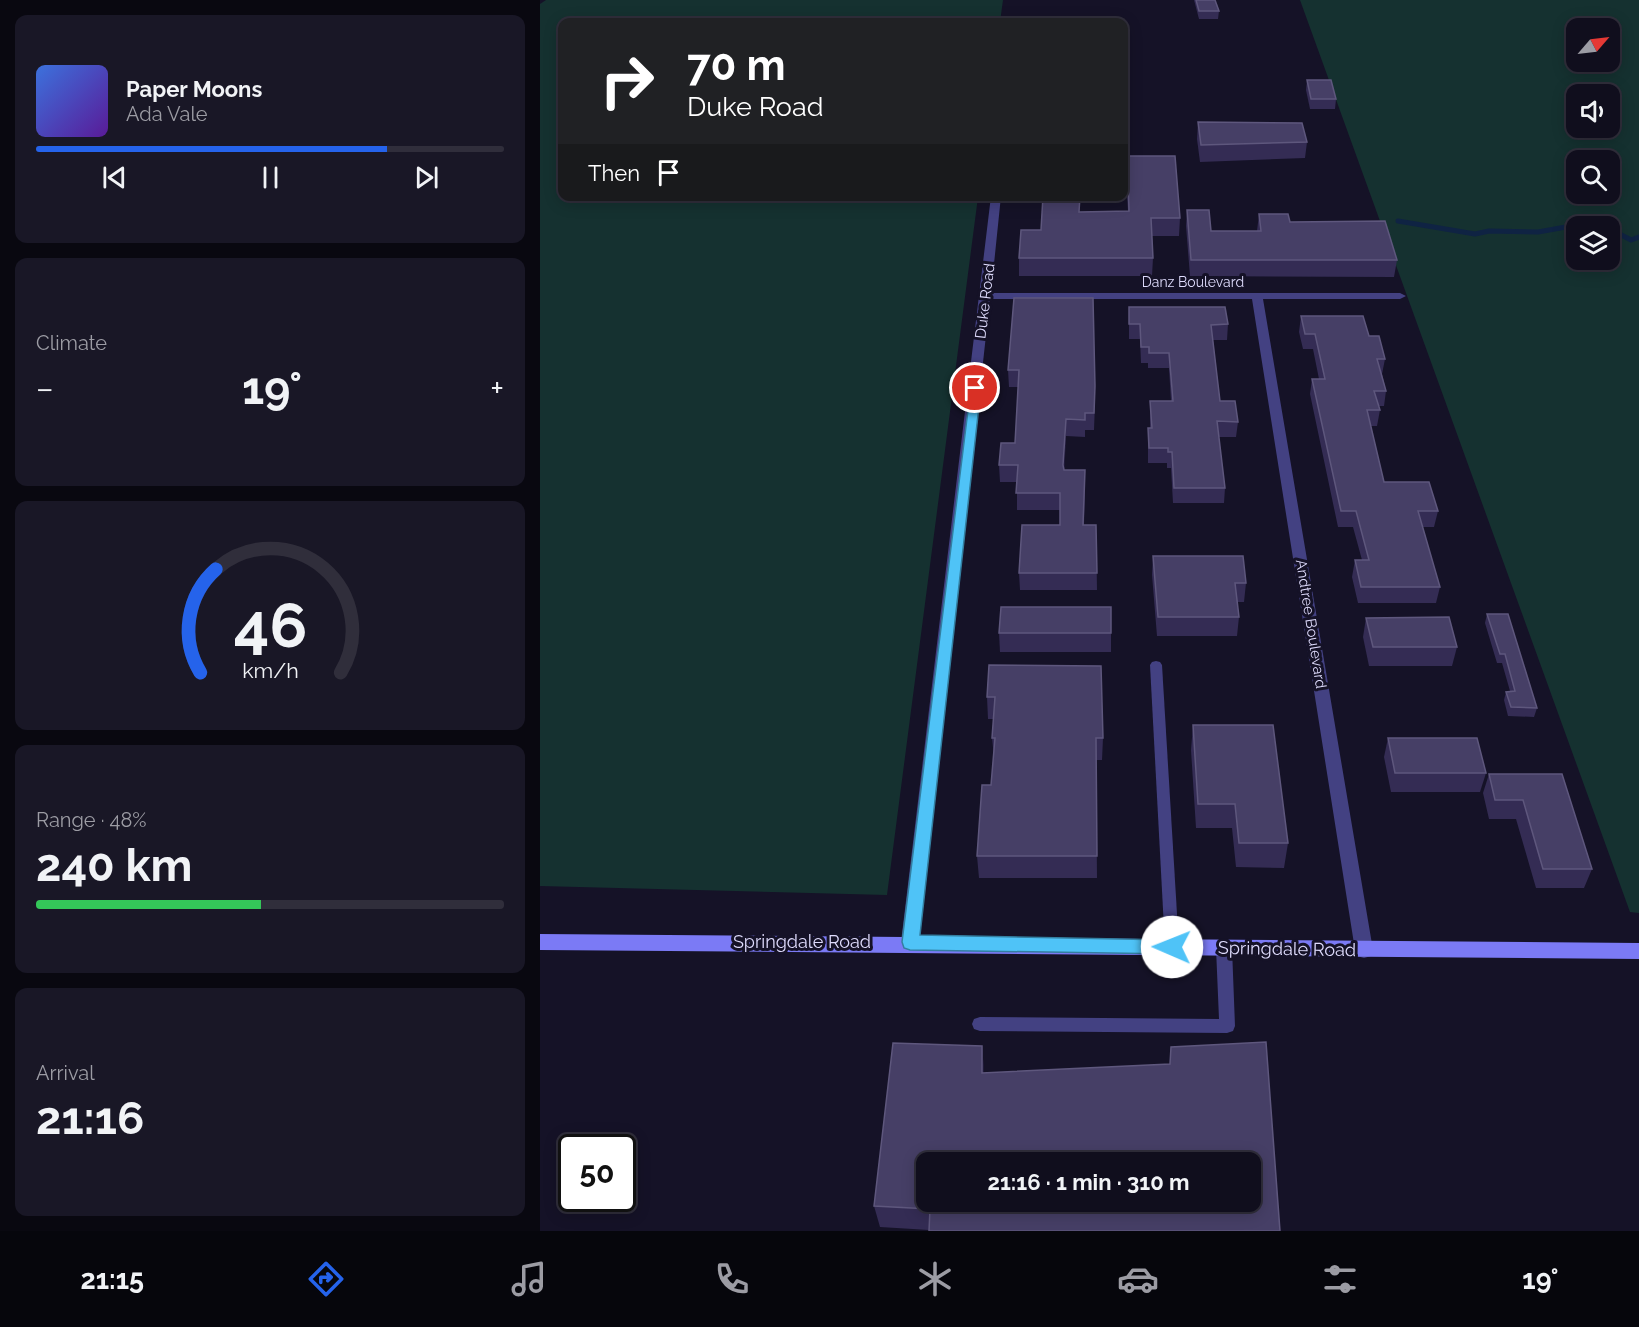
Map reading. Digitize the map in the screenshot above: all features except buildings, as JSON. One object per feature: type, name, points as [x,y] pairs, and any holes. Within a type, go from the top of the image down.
[{"type":"main road","name":"Springdale Road","points":[[540,942],[910,942],[1364,950],[1639,951]]},
{"type":"street","name":"Duke Road","points":[[910,942],[996,201]]},
{"type":"street","name":"Danz Boulevard","points":[[986,296],[1400,296]]},
{"type":"street","name":"Andtree Boulevard","points":[[1257,297],[1364,950]]},
{"type":"lane","points":[[1156,665],[1172,947]]},
{"type":"lane","points":[[980,1024],[1227,1026],[1224,948]]},
{"type":"green space","points":[[546,0],[1003,0],[1001,18],[558,18],[558,201],[977,201],[887,895],[540,886],[540,4]]},
{"type":"green space","points":[[1300,0],[1639,0],[1639,913],[1630,912]]},
{"type":"waterway","points":[[1398,221],[1475,234],[1489,231],[1538,232],[1566,227]]},
{"type":"waterway","points":[[1620,234],[1631,240],[1639,237]]},
{"type":"route","points":[[975,388],[910,942],[1172,947]]}]
